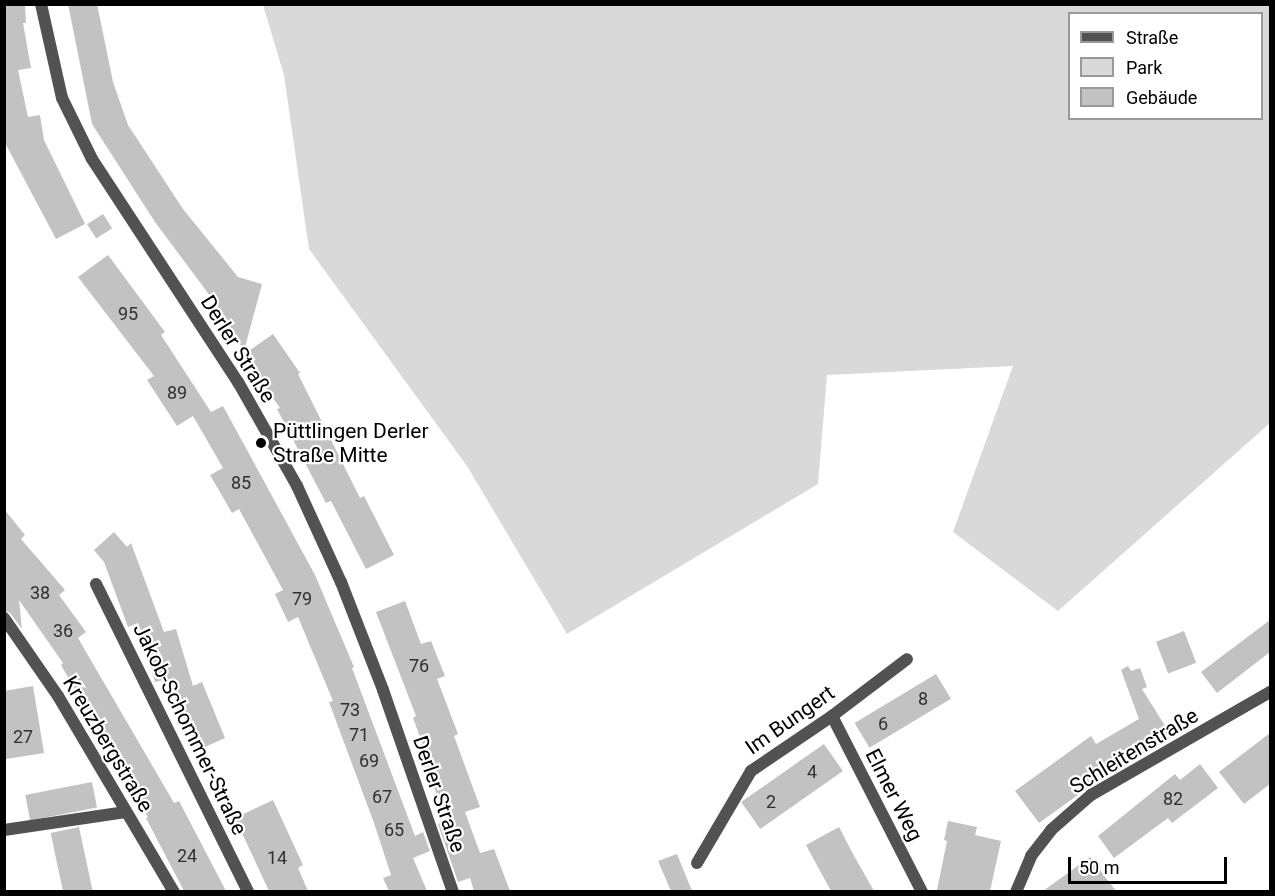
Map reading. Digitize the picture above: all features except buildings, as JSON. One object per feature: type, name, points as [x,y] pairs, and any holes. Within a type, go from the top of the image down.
[{"type":"street","name":"Derler Straße","points":[[41,4],[62,98],[92,159],[238,382],[307,508],[341,582],[379,680],[453,891]]},
{"type":"street","name":"Jakob-Schommer-Straße","points":[[96,584],[248,891]]},
{"type":"street","name":"Kreuzbergstraße","points":[[4,618],[58,696],[174,891]]},
{"type":"street","name":"Im Bungert","points":[[697,863],[750,771],[832,716],[907,659]]},
{"type":"street","name":"Schleitenstraße","points":[[1016,891],[1031,856],[1051,830],[1091,795],[1270,692]]},
{"type":"street","name":"Elmer Weg","points":[[832,716],[922,891]]},
{"type":"street","points":[[4,830],[126,812]]},
{"type":"green space","points":[[263,5],[1270,5],[1270,423],[1058,611],[953,532],[1013,366],[827,375],[818,484],[567,634],[467,466],[309,249],[284,75]]},
{"type":"place","name":"Püttlingen Derler Straße Mitte","points":[[261,443]]}]
